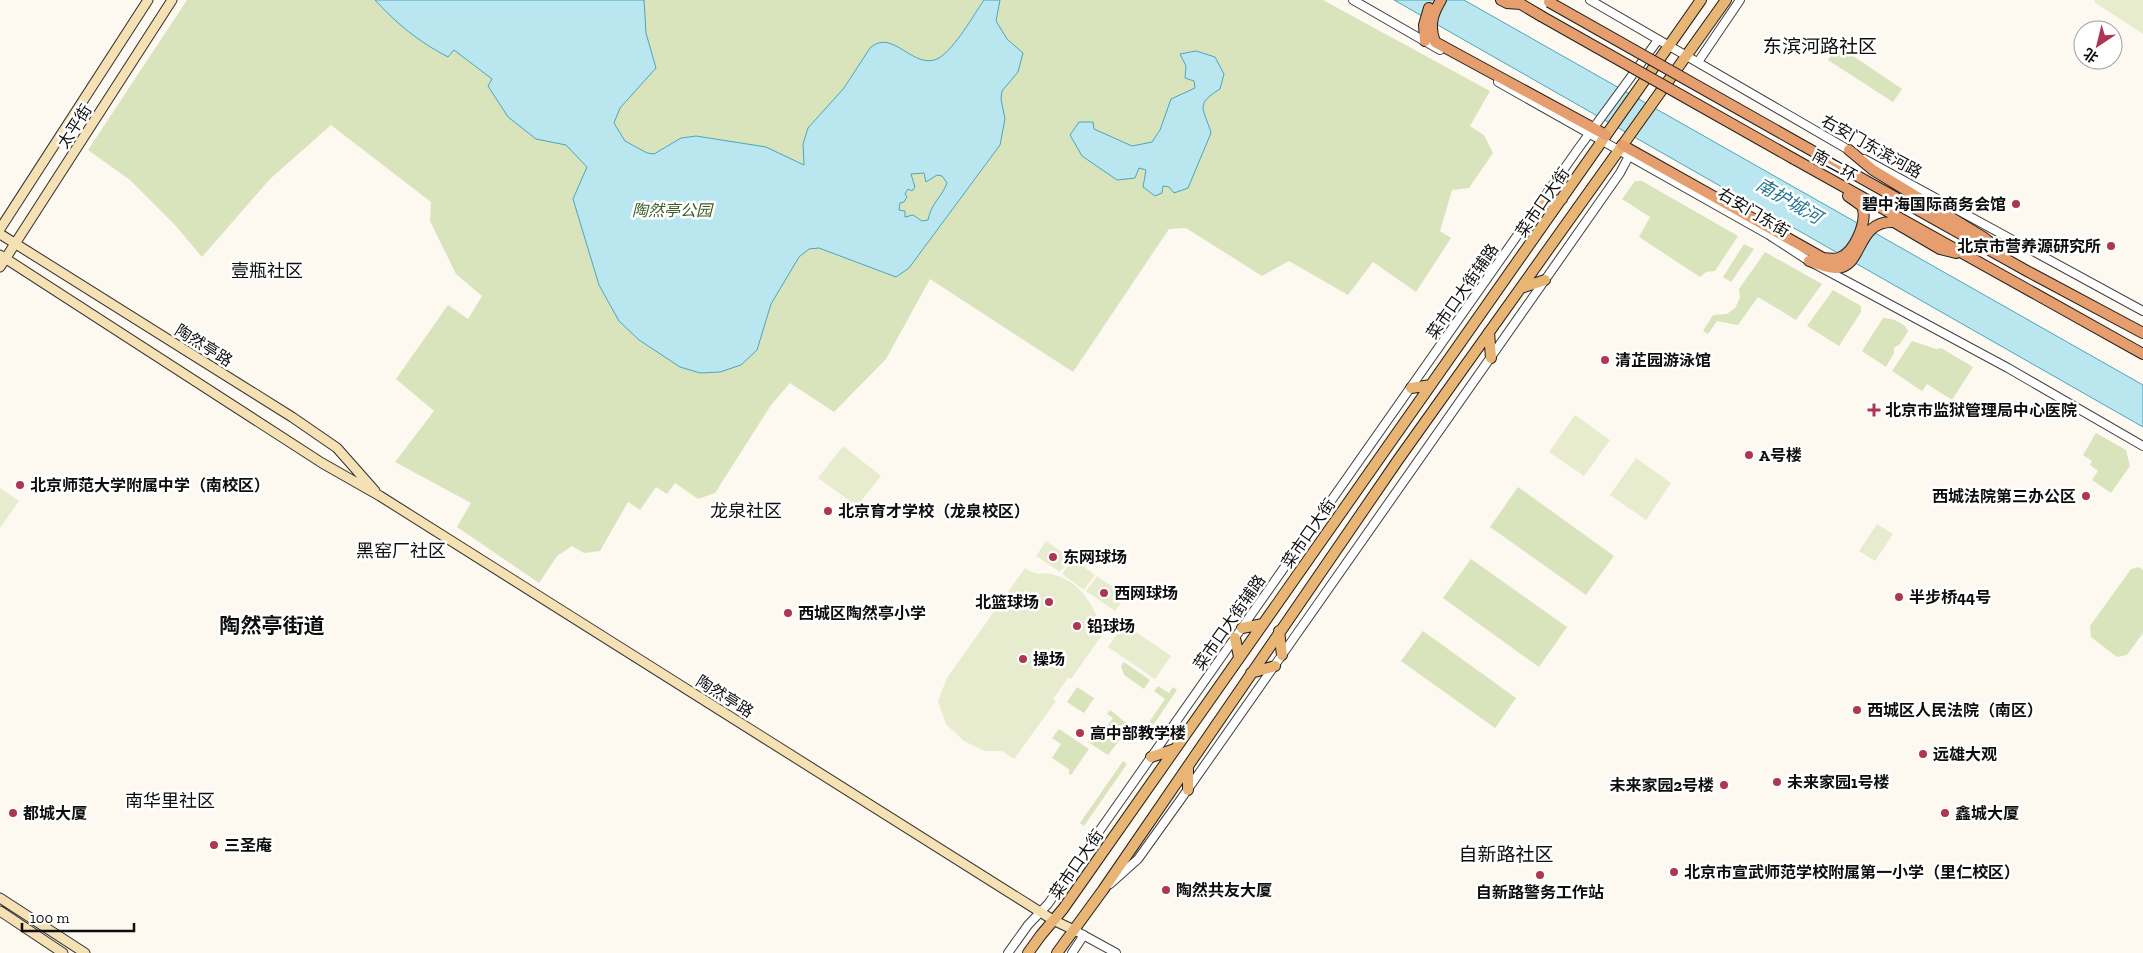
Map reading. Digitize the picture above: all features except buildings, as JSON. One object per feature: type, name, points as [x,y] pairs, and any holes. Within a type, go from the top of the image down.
[{"type":"highway","points":[[1425,41],[1434,0]]},
{"type":"highway","points":[[1427,27],[1441,0]]},
{"type":"highway","points":[[1501,0],[1506,3],[1518,2]]},
{"type":"highway","name":"南二环","points":[[1548,1],[2027,271],[2130,326],[2143,331]]},
{"type":"highway","name":"南二环","points":[[1518,2],[2143,354]]},
{"type":"highway","points":[[1427,27],[1435,42],[1607,135]]},
{"type":"highway","points":[[1622,144],[1816,255],[1837,259],[1850,249],[1864,225],[1864,212],[1857,202],[1814,176],[1794,159]]},
{"type":"highway","points":[[1849,150],[1874,170],[1983,237],[2027,271]]},
{"type":"highway","points":[[1808,261],[1834,268],[1847,264],[1875,224],[1894,222],[1940,249],[1974,258]]},
{"type":"main road","name":"太平街","points":[[0,229],[148,0]]},
{"type":"main road","name":"太平街","points":[[0,267],[3,257],[15,244],[172,0]]},
{"type":"main road","name":"菜市口大街","points":[[1028,953],[1175,749],[1701,0]]},
{"type":"main road","name":"菜市口大街","points":[[1057,953],[1103,890],[1280,631],[1489,332],[1726,0]]},
{"type":"main road","points":[[1537,207],[1562,199]]},
{"type":"main road","name":"陶然亭路","points":[[0,234],[337,448],[380,496]]},
{"type":"main road","name":"陶然亭路","points":[[3,257],[322,463],[380,496],[1053,920],[1074,930]]},
{"type":"main road","points":[[1521,288],[1545,280]]},
{"type":"main road","points":[[1489,332],[1491,358]]},
{"type":"main road","points":[[1411,388],[1431,385]]},
{"type":"main road","points":[[1242,628],[1263,624]]},
{"type":"main road","points":[[1280,631],[1282,655]]},
{"type":"main road","points":[[1235,638],[1239,657]]},
{"type":"main road","points":[[1251,673],[1275,666]]},
{"type":"main road","points":[[1151,757],[1175,749]]},
{"type":"main road","points":[[1188,765],[1188,790]]},
{"type":"main road","points":[[0,898],[85,953]]},
{"type":"main road","points":[[0,911],[63,953]]},
{"type":"street","points":[[1353,0],[1425,41],[1595,127]]},
{"type":"street","name":"右安门东滨河路","points":[[1590,0],[1849,150],[2143,311]]},
{"type":"street","points":[[1698,62],[1740,0]]},
{"type":"street","name":"菜市口大街辅路","points":[[1008,953],[1028,925],[1042,913],[1365,450],[1658,40]]},
{"type":"street","name":"右安门东街","points":[[1607,135],[1622,144],[1629,156],[1769,235],[1808,261],[2008,368],[2143,446]]},
{"type":"street","points":[[1103,890],[1138,859],[1188,790],[1620,173],[1629,156]]},
{"type":"street","points":[[1074,930],[1116,953]]},
{"type":"street","points":[[1072,953],[1084,935]]},
{"type":"green space","name":"陶然亭公园","points":[[187,0],[1323,0],[1490,91],[1470,126],[1484,135],[1493,153],[1469,188],[1452,190],[1440,231],[1451,238],[1416,292],[1373,262],[1348,295],[1289,261],[1262,276],[1186,228],[1169,229],[1073,372],[930,279],[886,359],[834,412],[790,383],[771,405],[715,493],[698,499],[675,483],[667,494],[656,487],[640,510],[628,502],[600,551],[584,553],[572,546],[557,556],[539,583],[457,527],[471,503],[395,462],[434,411],[396,379],[448,305],[468,319],[482,296],[456,274],[430,221],[431,202],[331,125],[270,179],[202,257],[175,225],[130,180],[88,150]]},
{"type":"green space","points":[[2095,0],[2143,0],[2143,34],[2123,20],[2094,2]]},
{"type":"green space","points":[[1837,45],[1902,89],[1893,102],[1828,60]]},
{"type":"green space","points":[[1635,181],[1642,181],[1738,236],[1715,271],[1706,272],[1700,277],[1639,237],[1650,217],[1622,199]]},
{"type":"green space","points":[[1744,244],[1754,249],[1731,282],[1723,277]]},
{"type":"green space","points":[[1765,252],[1822,284],[1796,320],[1758,297],[1738,325],[1717,321],[1708,334],[1703,331],[1713,315],[1727,314],[1735,308],[1740,298],[1739,289]]},
{"type":"green space","points":[[1833,290],[1861,306],[1861,312],[1839,346],[1807,326]]},
{"type":"green space","points":[[1883,318],[1897,321],[1904,325],[1908,331],[1900,344],[1894,348],[1894,353],[1886,367],[1862,351]]},
{"type":"green space","points":[[1912,341],[1936,349],[1941,348],[1973,367],[1952,400],[1927,384],[1922,391],[1892,371]]},
{"type":"green space","points":[[1575,415],[1610,440],[1584,476],[1549,452]]},
{"type":"green space","points":[[2096,433],[2126,450],[2130,466],[2111,493],[2092,480],[2098,471],[2090,465],[2092,461],[2083,455]]},
{"type":"green space","points":[[843,446],[881,476],[857,506],[818,478]]},
{"type":"green space","points":[[1636,458],[1671,483],[1646,520],[1610,495]]},
{"type":"green space","points":[[1518,487],[1614,556],[1586,595],[1490,527]]},
{"type":"green space","points":[[0,488],[19,501],[0,528]]},
{"type":"green space","points":[[1877,524],[1893,534],[1875,561],[1859,551]]},
{"type":"green space","name":"东网球场","points":[[1046,541],[1070,558],[1060,572],[1036,556]]},
{"type":"green space","points":[[1073,559],[1095,575],[1084,590],[1062,574]]},
{"type":"green space","points":[[1471,559],[1567,627],[1539,667],[1443,598]]},
{"type":"green space","points":[[2139,567],[2143,570],[2143,633],[2127,655],[2117,657],[2091,637],[2090,626],[2131,569]]},
{"type":"green space","name":"操场","points":[[1025,568],[1036,573],[1061,577],[1079,589],[1096,615],[1102,635],[1071,679],[1068,678],[1053,699],[1056,701],[1014,759],[1002,751],[985,751],[964,741],[946,724],[938,701],[947,678]]},
{"type":"green space","name":"西网球场","points":[[1097,576],[1126,596],[1115,611],[1086,591]]},
{"type":"green space","points":[[1124,624],[1171,656],[1155,679],[1108,647]]},
{"type":"green space","points":[[1423,631],[1516,698],[1495,728],[1401,661]]},
{"type":"green space","points":[[1124,662],[1150,680],[1144,689],[1124,675],[1121,666]]},
{"type":"green space","points":[[1158,686],[1169,693],[1173,687],[1177,690],[1143,740],[1139,737],[1165,699],[1154,691]]},
{"type":"green space","points":[[1077,687],[1094,698],[1084,713],[1067,702]]},
{"type":"green space","points":[[1110,710],[1130,726],[1108,755],[1088,742],[1090,738],[1096,742],[1102,734],[1107,735],[1106,727],[1113,718],[1107,714]]},
{"type":"green space","points":[[1059,729],[1089,749],[1071,775],[1068,773],[1070,770],[1052,758],[1061,744],[1052,738]]},
{"type":"green space","points":[[1123,761],[1127,764],[1084,826],[1080,823]]},
{"type":"water","points":[[375,0],[644,0],[646,33],[656,68],[620,108],[614,123],[625,141],[647,153],[654,154],[681,138],[696,136],[766,147],[804,165],[803,144],[808,128],[844,88],[870,48],[879,43],[895,46],[921,59],[930,61],[939,58],[951,47],[984,0],[1000,0],[996,21],[1007,39],[1023,53],[1018,72],[1002,91],[1001,99],[1005,119],[1000,145],[909,268],[896,277],[819,248],[809,249],[799,257],[771,304],[757,350],[741,365],[720,372],[700,373],[680,367],[639,340],[619,321],[599,285],[573,199],[587,167],[566,145],[536,139],[508,117],[488,86],[492,79],[454,50],[448,57],[427,45],[400,25]],"holes":[[[924,173],[926,182],[937,175],[942,176],[947,183],[929,214],[928,220],[922,221],[913,215],[905,217],[905,211],[899,210],[900,203],[904,202],[907,197],[905,194],[908,189],[912,191],[915,187],[911,174]]]},
{"type":"water","name":"南护城河","points":[[1394,0],[1464,0],[2143,385],[2143,427]]},
{"type":"water","points":[[1196,51],[1215,57],[1224,74],[1220,89],[1212,94],[1204,103],[1203,108],[1211,133],[1188,188],[1174,193],[1169,187],[1163,186],[1162,193],[1155,196],[1143,187],[1146,170],[1139,168],[1135,178],[1117,180],[1082,156],[1070,135],[1079,122],[1093,122],[1094,129],[1132,146],[1152,142],[1160,130],[1171,99],[1195,88],[1194,81],[1185,78],[1186,66],[1180,54]]},
{"type":"place","name":"碧中海国际商务会馆","points":[[2016,204]]},
{"type":"place","name":"北京市营养源研究所","points":[[2111,246]]},
{"type":"place","name":"清芷园游泳馆","points":[[1605,360]]},
{"type":"place","name":"北京市监狱管理局中心医院","points":[[1874,410]]},
{"type":"place","name":"A号楼","points":[[1749,455]]},
{"type":"place","name":"北京师范大学附属中学（南校区）","points":[[20,485]]},
{"type":"place","name":"西城法院第三办公区","points":[[2086,496]]},
{"type":"place","name":"北京育才学校（龙泉校区）","points":[[828,511]]},
{"type":"place","name":"东网球场","points":[[1053,557]]},
{"type":"place","name":"西网球场","points":[[1104,593]]},
{"type":"place","name":"半步桥44号","points":[[1899,597]]},
{"type":"place","name":"北篮球场","points":[[1049,602]]},
{"type":"place","name":"西城区陶然亭小学","points":[[788,613]]},
{"type":"place","name":"铅球场","points":[[1077,626]]},
{"type":"place","name":"操场","points":[[1023,659]]},
{"type":"place","name":"西城区人民法院（南区）","points":[[1857,710]]},
{"type":"place","name":"高中部教学楼","points":[[1080,733]]},
{"type":"place","name":"远雄大观","points":[[1923,754]]},
{"type":"place","name":"未来家园1号楼","points":[[1777,782]]},
{"type":"place","name":"未来家园2号楼","points":[[1724,785]]},
{"type":"place","name":"都城大厦","points":[[13,813]]},
{"type":"place","name":"鑫城大厦","points":[[1945,813]]},
{"type":"place","name":"三圣庵","points":[[214,845]]},
{"type":"place","name":"北京市宣武师范学校附属第一小学（里仁校区）","points":[[1674,872]]},
{"type":"place","name":"自新路警务工作站","points":[[1540,875]]},
{"type":"place","name":"陶然共友大厦","points":[[1166,890]]},
{"type":"district","name":"东滨河路社区","points":[[1820,46]]},
{"type":"district","name":"壹瓶社区","points":[[267,271]]},
{"type":"district","name":"龙泉社区","points":[[746,511]]},
{"type":"district","name":"黑窑厂社区","points":[[401,551]]},
{"type":"district","name":"陶然亭街道","points":[[272,626]]},
{"type":"district","name":"南华里社区","points":[[170,801]]},
{"type":"district","name":"自新路社区","points":[[1506,854]]}]
